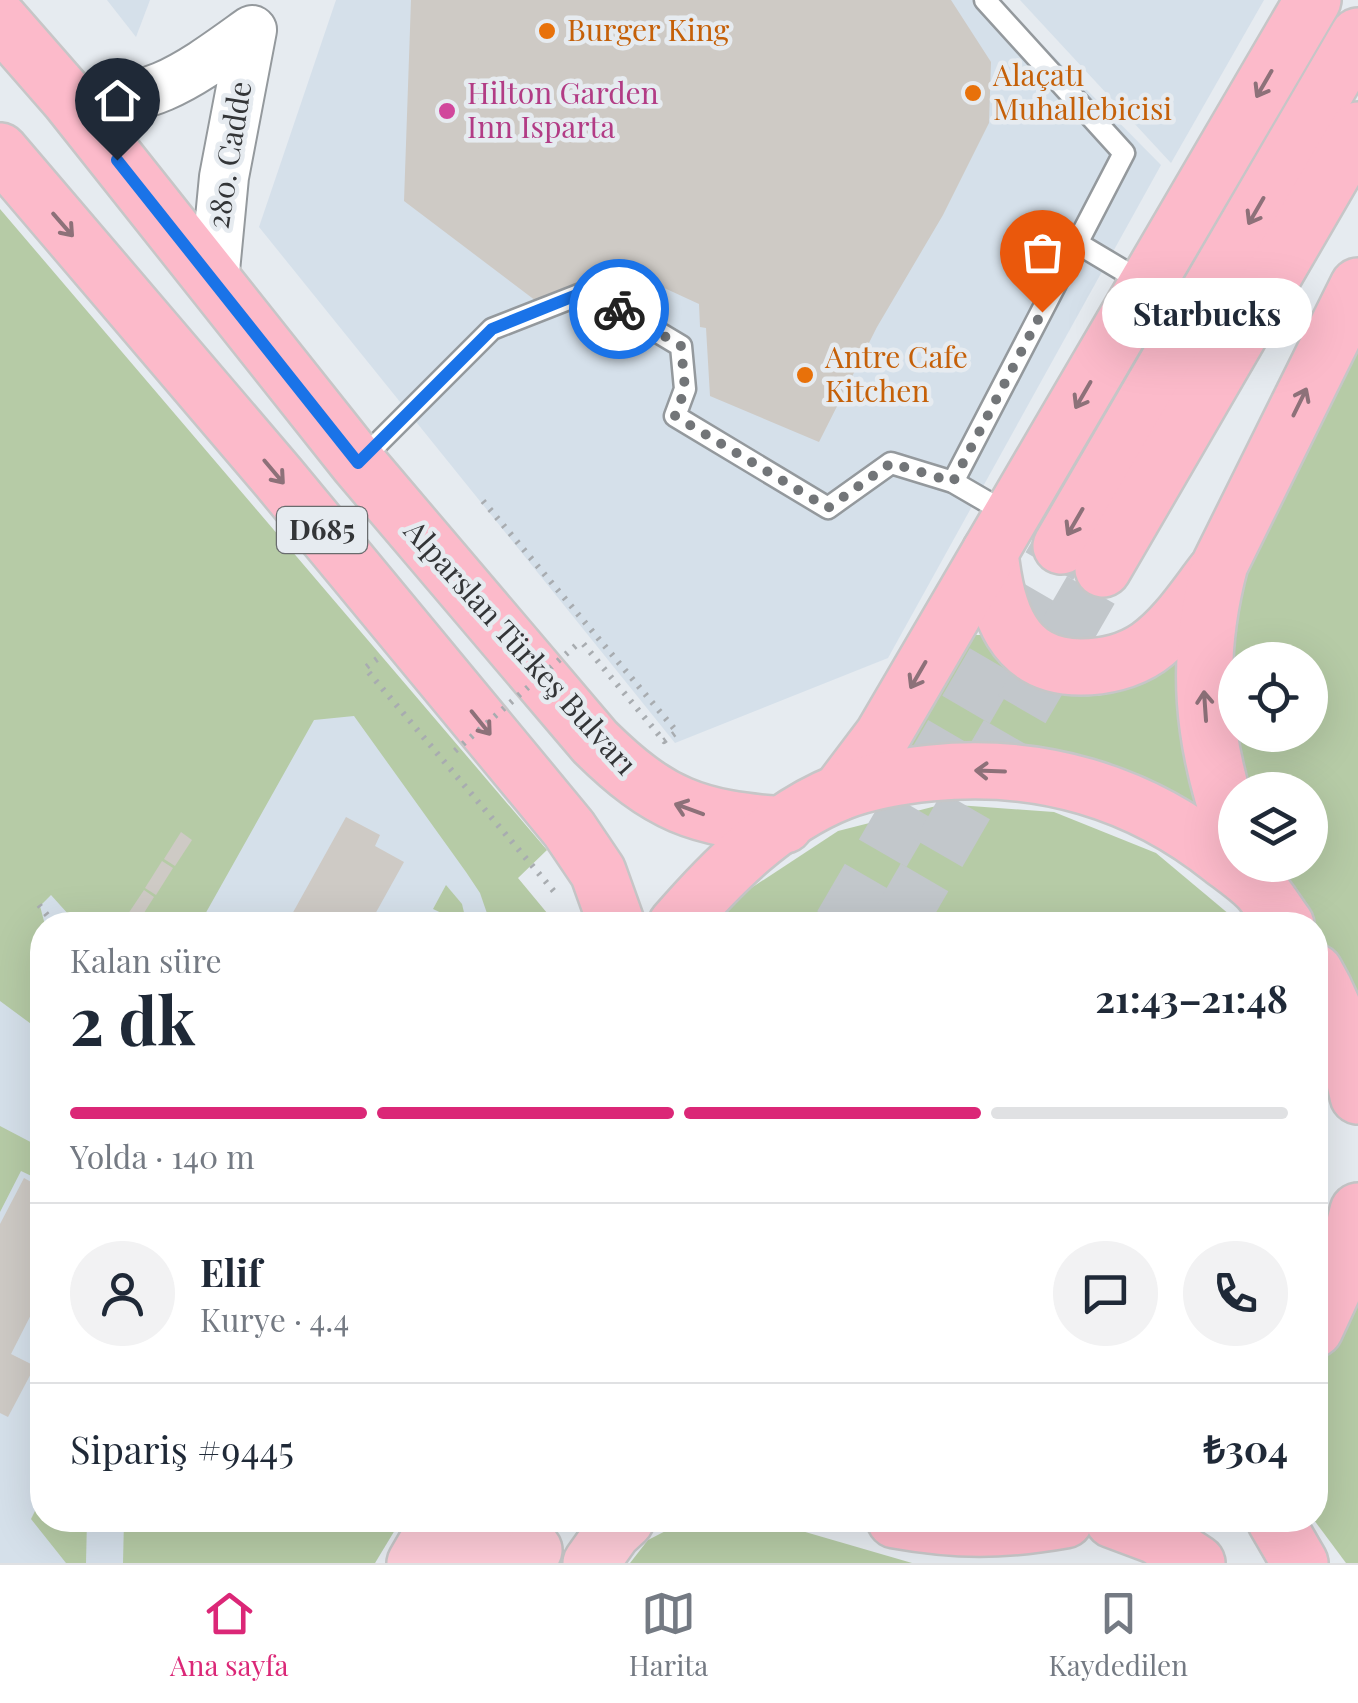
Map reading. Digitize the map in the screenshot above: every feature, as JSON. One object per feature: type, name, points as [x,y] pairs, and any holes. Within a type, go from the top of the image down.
[{"type":"highway","points":[[840,792],[884,735],[1313,0]]},
{"type":"highway","name":"Alparslan Türkeş Bulvarı","points":[[0,20],[69,99],[358,463],[596,742],[651,791],[692,811],[743,822],[785,825]]},
{"type":"highway","points":[[1358,36],[1082,558],[1358,130]]},
{"type":"highway","name":"D685","points":[[0,151],[278,477],[569,829],[598,872],[612,912]]},
{"type":"highway","points":[[1001,535],[994,585],[1008,627],[1024,648],[1045,660],[1068,666],[1120,661],[1144,651],[1165,634],[1220,564],[1358,286]]},
{"type":"highway","points":[[1218,777],[1205,718],[1203,678],[1206,632],[1220,564]]},
{"type":"highway","points":[[687,912],[714,881],[754,846],[840,792],[904,776],[962,770],[1022,772],[1086,784],[1144,806],[1198,839],[1264,892]]},
{"type":"highway","points":[[1328,994],[1348,1048],[1358,1096]]},
{"type":"highway","points":[[1328,1301],[1344,1266],[1358,1211]]},
{"type":"highway","points":[[1145,1532],[1197,1563]]},
{"type":"highway","points":[[1282,1532],[1300,1563]]},
{"type":"main road","points":[[415,1563],[493,1544]]},
{"type":"street","name":"280. Cadde","points":[[69,99],[120,100],[154,92],[189,75],[257,15]]},
{"type":"street","name":"280. Cadde","points":[[214,281],[224,177],[257,15]]},
{"type":"lane","points":[[953,482],[1124,153],[984,0]]},
{"type":"lane","points":[[1077,243],[1147,284]]},
{"type":"lane","points":[[358,463],[492,329],[589,290],[681,346],[685,389],[675,416],[828,508],[891,463],[953,482],[1001,535]]},
{"type":"path","points":[[444,738],[455,751],[581,641],[664,741],[677,732],[482,501]]},
{"type":"path","points":[[388,672],[377,658],[365,668],[559,897]]},
{"type":"path","points":[[40,906],[45,912]]},
{"type":"shaded area","points":[[107,0],[150,0],[136,37]]},
{"type":"shaded area","points":[[336,0],[998,0],[1161,165],[888,658],[675,743],[259,227]]},
{"type":"shaded area","points":[[1020,0],[1264,0],[1171,163]]},
{"type":"shaded area","points":[[0,262],[353,674],[502,912],[30,912],[30,1532],[394,1532],[375,1563],[0,1563]]},
{"type":"green space","points":[[0,209],[547,850],[518,878],[546,912],[487,912],[466,872],[354,716],[314,720],[206,912],[66,912],[51,895],[40,906],[42,912],[30,912],[30,1023],[0,1001]]},
{"type":"green space","points":[[1358,326],[1358,1007],[1328,947],[1328,912],[1307,912],[1288,882],[1328,882],[1328,772],[1238,772],[1236,752],[1328,752],[1328,642],[1225,642],[1223,620]]},
{"type":"green space","points":[[968,635],[981,635],[1029,680],[1069,695],[1111,693],[1133,685],[1186,651],[1204,804],[1197,809],[897,757]]},
{"type":"green space","points":[[944,804],[1054,812],[1156,853],[1226,912],[727,912],[739,896],[838,831]]},
{"type":"green space","points":[[446,885],[464,912],[439,912],[433,909]]},
{"type":"green space","points":[[0,1126],[30,1142],[30,1175],[21,1171],[0,1212]]},
{"type":"green space","points":[[1358,1286],[1358,1563],[1346,1563],[1323,1532],[1328,1532],[1328,1343]]},
{"type":"green space","points":[[41,1532],[87,1532],[86,1563],[66,1563]]},
{"type":"green space","points":[[124,1532],[394,1532],[375,1563],[123,1563]]},
{"type":"green space","points":[[664,1532],[805,1532],[912,1563],[630,1563],[648,1540]]},
{"type":"building","points":[[411,0],[951,0],[991,62],[989,123],[819,442],[710,396],[706,328],[700,327],[699,304],[623,269],[592,275],[544,307],[404,201]]},
{"type":"building","points":[[346,817],[380,835],[375,846],[404,862],[376,912],[293,912]]},
{"type":"building","points":[[181,832],[192,840],[175,866],[164,859]]},
{"type":"building","points":[[162,861],[173,868],[156,895],[145,888]]},
{"type":"building","points":[[144,890],[154,897],[145,912],[129,912]]},
{"type":"building","points":[[24,1178],[30,1181],[30,1317],[11,1354],[30,1364],[30,1375],[8,1417],[0,1413],[0,1224]]},
{"type":"tunnel","points":[[849,912],[1061,546]]},
{"type":"tunnel","points":[[905,912],[1103,569]]},
{"type":"way so far","points":[[619,309],[681,346],[685,389],[675,416],[828,508],[891,463],[953,482],[1042,312]]},
{"type":"place","name":"Burger King","points":[[547,31]]},
{"type":"place","name":"Alaçatı Muhallebicisi","points":[[973,93]]},
{"type":"place","name":"Hilton Garden Inn Isparta","points":[[447,111]]},
{"type":"place","name":"Starbucks","points":[[1042,312]]},
{"type":"place","name":"Antre Cafe Kitchen","points":[[805,375]]},
{"type":"route","points":[[117,160],[358,463],[492,329],[589,290],[619,309]]}]
